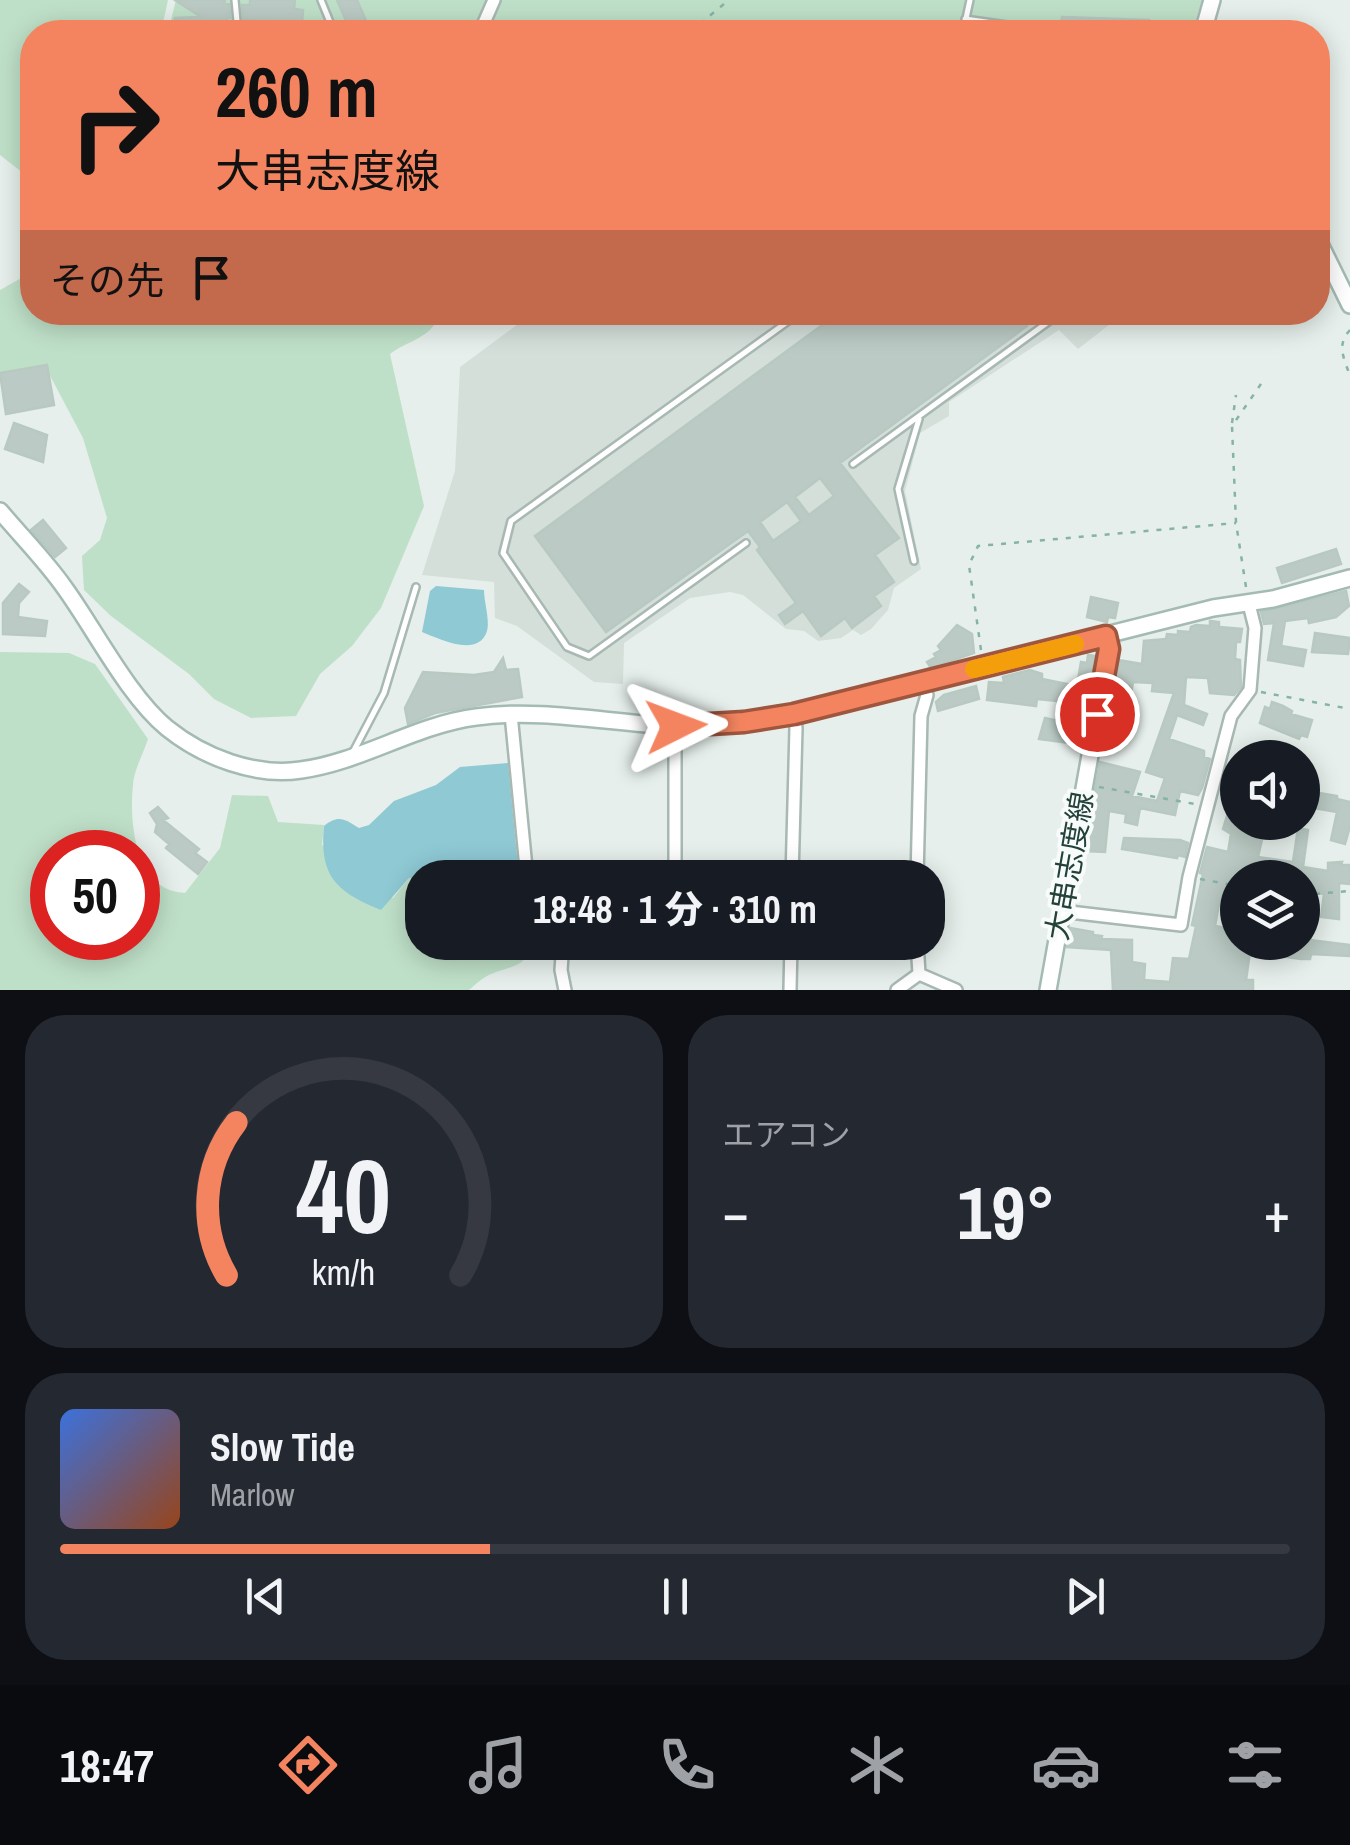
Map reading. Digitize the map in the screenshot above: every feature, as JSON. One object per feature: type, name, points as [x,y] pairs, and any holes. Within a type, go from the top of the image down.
[{"type":"main road","points":[[1330,264],[1350,305]]},
{"type":"main road","points":[[0,511],[62,584],[126,678],[167,728],[224,760],[270,772],[303,770],[474,717],[511,714],[676,726],[794,714],[1213,608],[1249,604],[1350,578]]},
{"type":"main road","name":"大串志度線","points":[[1048,990],[1109,649],[1106,636]]},
{"type":"street","points":[[1060,911],[1181,925],[1189,878],[1231,716],[1250,690],[1256,628],[1249,604]]},
{"type":"street","points":[[918,860],[922,716],[928,695],[923,682]]},
{"type":"street","points":[[511,714],[525,860]]},
{"type":"street","points":[[792,860],[794,714]]},
{"type":"street","points":[[675,860],[676,726]]},
{"type":"street","points":[[561,960],[565,990]]},
{"type":"street","points":[[790,960],[790,990]]},
{"type":"street","points":[[918,960],[920,974]]},
{"type":"street","points":[[898,990],[920,974]]},
{"type":"street","points":[[920,974],[956,990]]},
{"type":"lane","points":[[970,0],[964,19],[971,20]]},
{"type":"lane","points":[[746,542],[589,656],[567,647],[503,554],[511,521],[782,325]]},
{"type":"lane","points":[[853,464],[1044,325]]},
{"type":"lane","points":[[914,561],[898,489],[920,416]]},
{"type":"lane","points":[[351,756],[384,692],[416,587]]},
{"type":"path","points":[[705,20],[724,4],[720,0]]},
{"type":"path","points":[[1350,330],[1342,338],[1341,348],[1350,376]]},
{"type":"path","points":[[1232,426],[1263,380]]},
{"type":"path","points":[[1236,394],[1232,426],[1236,523],[1249,604]]},
{"type":"path","points":[[984,667],[968,565],[978,546],[1236,523]]},
{"type":"path","points":[[1250,690],[1350,710]]},
{"type":"path","points":[[1083,784],[1206,808]]},
{"type":"path","points":[[1189,878],[1220,883]]},
{"type":"path","points":[[1320,894],[1350,891]]},
{"type":"shaded area","points":[[517,325],[1109,325],[1078,349],[1059,330],[949,402],[949,416],[920,433],[905,491],[921,569],[894,588],[888,610],[871,629],[861,635],[853,630],[841,638],[818,641],[804,631],[786,629],[743,595],[730,592],[690,598],[624,643],[623,684],[594,682],[517,626],[495,618],[494,582],[422,575],[455,471],[460,367]]},
{"type":"green space","points":[[0,0],[168,0],[164,20],[20,20],[20,171],[0,155]]},
{"type":"green space","points":[[176,0],[1202,0],[1196,20],[171,20]]},
{"type":"green space","points":[[20,279],[20,325],[434,325],[390,354],[424,506],[381,608],[352,646],[320,674],[296,716],[251,718],[214,699],[189,674],[111,616],[84,590],[82,556],[100,540],[107,518],[83,438],[47,370],[0,382],[0,290]]},
{"type":"green space","points":[[0,652],[69,653],[95,664],[148,739],[134,779],[134,830],[30,830],[30,960],[160,960],[160,884],[185,893],[220,848],[232,795],[268,796],[278,822],[324,825],[322,845],[393,898],[405,883],[405,960],[524,960],[486,976],[469,990],[0,990]]},
{"type":"water","points":[[436,586],[484,590],[488,627],[482,639],[475,644],[457,644],[422,632],[430,591]]},
{"type":"water","points":[[508,763],[517,860],[405,860],[405,883],[381,910],[342,889],[324,858],[324,826],[342,819],[359,828],[369,825],[394,801],[436,785],[460,767]]},
{"type":"building","points":[[175,0],[225,0],[229,4],[227,20],[175,20],[201,17]]},
{"type":"building","points":[[250,0],[295,0],[294,9],[303,10],[302,20],[243,19],[242,5],[250,5]]},
{"type":"building","points":[[337,0],[357,0],[366,20],[346,20]]},
{"type":"building","points":[[1062,17],[1149,20],[1062,20]]},
{"type":"building","points":[[822,325],[1026,325],[840,463],[899,538],[875,555],[894,582],[874,596],[881,606],[852,628],[845,618],[821,636],[803,611],[785,624],[779,615],[796,603],[757,550],[760,547],[748,531],[606,632],[535,536]],"holes":[[[820,478],[834,496],[809,515],[795,497]],[[787,502],[801,521],[773,541],[760,522]]]},
{"type":"building","points":[[47,365],[54,405],[6,414],[0,373]]},
{"type":"building","points":[[14,423],[47,435],[43,462],[5,449]]},
{"type":"building","points":[[43,520],[66,548],[55,557],[31,530]]},
{"type":"building","points":[[1336,549],[1341,564],[1282,583],[1277,568]]},
{"type":"building","points":[[19,584],[29,592],[19,603],[18,617],[47,621],[45,636],[3,634],[3,603]]},
{"type":"building","points":[[1346,591],[1349,606],[1336,617],[1309,623],[1308,618],[1285,621],[1281,646],[1306,650],[1303,666],[1268,660],[1274,623],[1264,624],[1261,612]]},
{"type":"building","points":[[1091,597],[1118,603],[1115,618],[1108,617],[1107,622],[1087,617]]},
{"type":"building","points":[[1210,621],[1219,622],[1219,627],[1242,629],[1235,659],[1240,660],[1241,687],[1234,695],[1210,693],[1208,678],[1186,677],[1184,705],[1207,714],[1203,725],[1177,715],[1169,739],[1204,751],[1204,757],[1210,759],[1202,788],[1198,795],[1180,791],[1175,815],[1140,808],[1137,825],[1125,822],[1126,814],[1109,811],[1105,852],[1084,851],[1100,762],[1140,772],[1132,796],[1157,801],[1165,778],[1146,772],[1174,693],[1152,691],[1153,683],[1133,682],[1121,723],[1108,719],[1118,660],[1142,664],[1144,641],[1166,639],[1167,634],[1178,635],[1178,631],[1190,632],[1196,625],[1210,626]]},
{"type":"building","points":[[957,625],[972,634],[974,653],[931,668],[927,662],[936,657],[934,654],[941,650],[938,646]]},
{"type":"building","points":[[1315,633],[1350,638],[1348,654],[1312,652]]},
{"type":"building","points":[[1088,655],[1096,656],[1086,704],[1037,699],[1036,706],[987,700],[989,682],[1004,683],[1003,677],[1030,670],[1042,674],[1042,679],[1077,686],[1081,662],[1087,663]]},
{"type":"building","points":[[503,658],[506,670],[518,669],[522,697],[435,713],[408,724],[405,708],[423,672],[494,672]]},
{"type":"building","points":[[976,686],[979,699],[938,711],[936,702],[944,695]]},
{"type":"building","points":[[1272,702],[1292,711],[1291,714],[1312,720],[1307,737],[1301,735],[1299,739],[1260,723],[1265,707],[1270,709]]},
{"type":"building","points":[[1045,718],[1072,724],[1070,743],[1039,739]]},
{"type":"building","points":[[1320,793],[1350,802],[1345,844],[1331,840],[1337,812],[1320,809]]},
{"type":"building","points":[[158,807],[168,818],[163,820],[199,849],[195,853],[207,862],[198,874],[166,848],[169,844],[160,836],[160,830],[156,830],[157,824],[150,813]]},
{"type":"building","points":[[1124,838],[1188,843],[1185,857],[1177,858],[1122,849]]},
{"type":"building","points":[[1230,840],[1262,840],[1258,857],[1279,860],[1220,860],[1215,926],[1220,927],[1220,960],[1249,960],[1246,980],[1253,980],[1253,990],[1113,990],[1111,950],[1067,947],[1070,928],[1093,932],[1101,939],[1132,940],[1132,962],[1145,964],[1144,980],[1170,982],[1173,958],[1189,959],[1207,847],[1228,852]]},
{"type":"building","points":[[1296,840],[1307,840],[1304,860],[1293,860]]},
{"type":"building","points":[[1328,863],[1350,865],[1350,884],[1339,883],[1339,919],[1321,917],[1324,894],[1320,893],[1320,870],[1328,871]]},
{"type":"building","points":[[1320,941],[1350,945],[1350,956],[1320,954]]},
{"type":"slow traffic","points":[[974,669],[1075,644]]},
{"type":"route","points":[[676,726],[794,714],[1106,636],[1109,649],[1097,714]]}]
